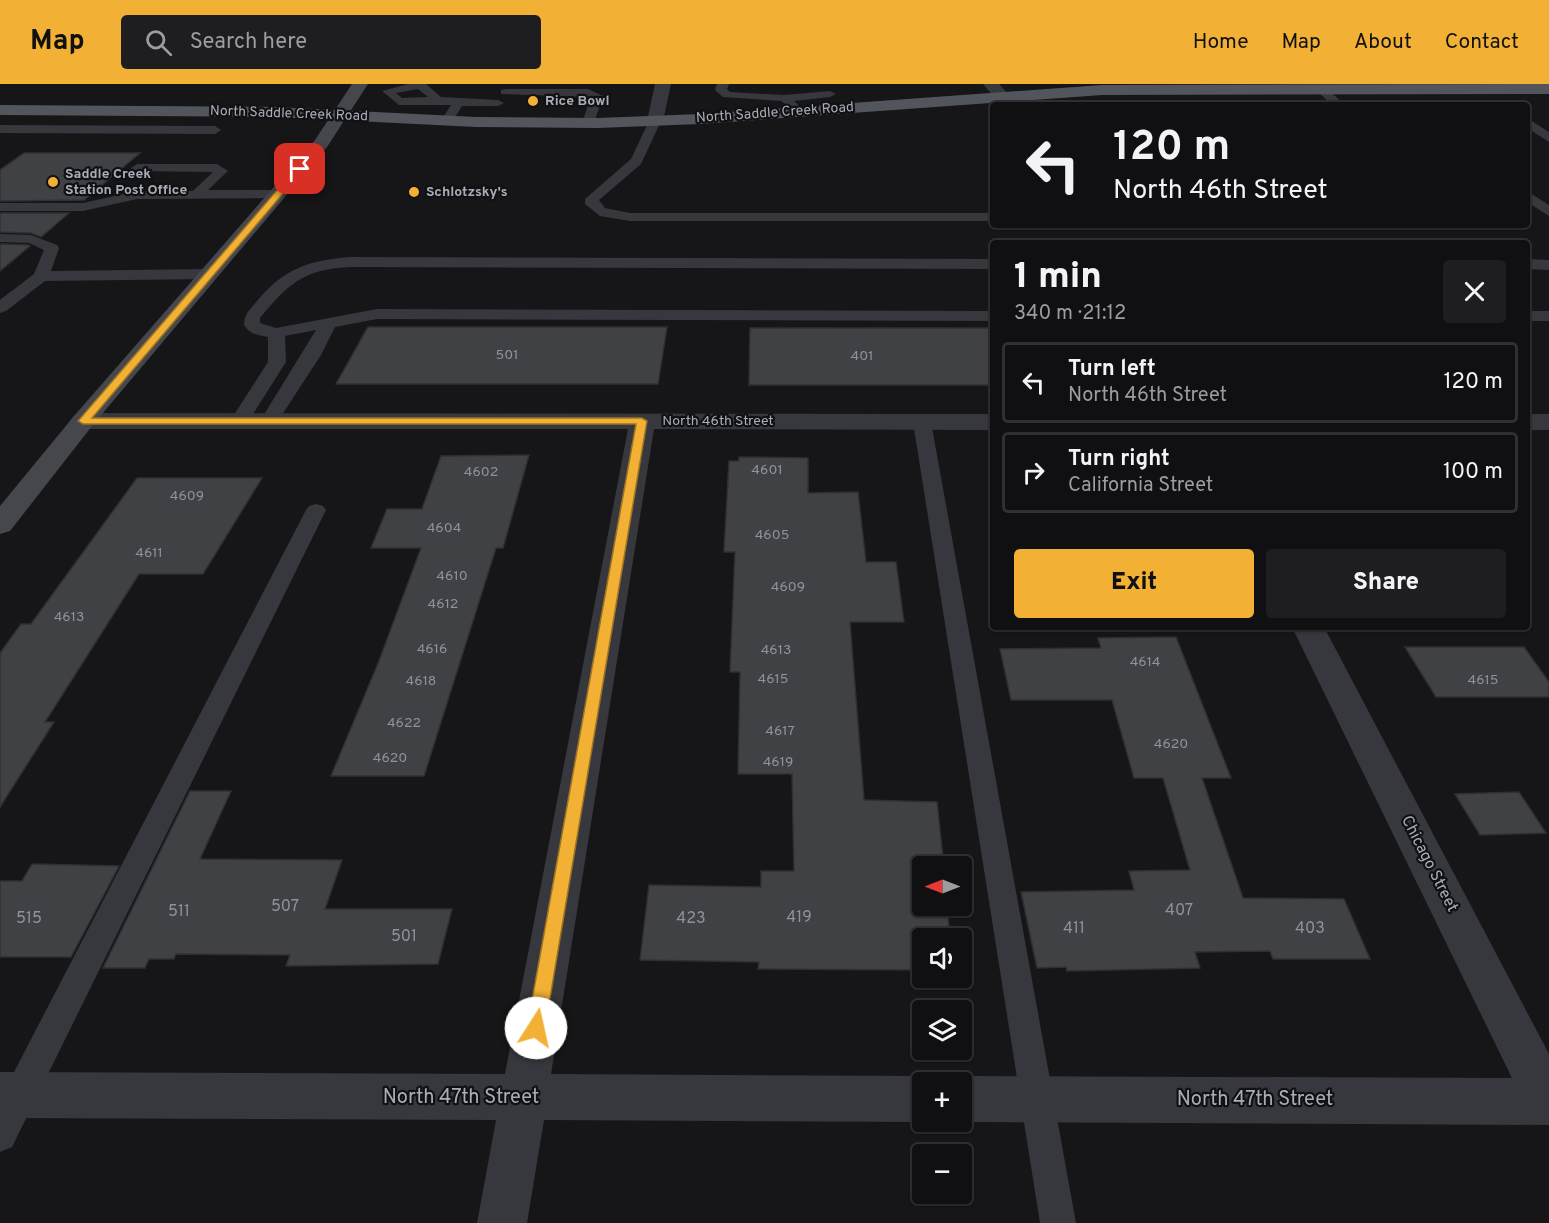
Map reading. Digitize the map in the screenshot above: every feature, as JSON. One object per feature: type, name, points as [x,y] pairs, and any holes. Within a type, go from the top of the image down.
[{"type":"main road","points":[[0,525],[83,421],[278,194],[341,115],[360,84]]},
{"type":"main road","name":"North Saddle Creek Road","points":[[0,110],[222,111],[488,123],[588,123],[799,111],[830,96],[1001,95],[1157,86],[1549,89]]},
{"type":"street","points":[[654,121],[663,84]]},
{"type":"street","name":"North 46th Street","points":[[83,421],[990,422]]},
{"type":"street","points":[[502,1223],[642,421]]},
{"type":"street","points":[[1530,422],[1549,422]]},
{"type":"street","name":"Chicago Street","points":[[1310,630],[1549,1102]]},
{"type":"street","name":"North 47th Street","points":[[10,1095],[912,1099]]},
{"type":"street","name":"North 47th Street","points":[[972,1099],[1549,1102]]},
{"type":"lane","points":[[723,84],[721,90],[727,96],[784,98],[830,96]]},
{"type":"lane","points":[[403,86],[420,85],[438,100],[458,103],[498,103]]},
{"type":"lane","points":[[1319,86],[1336,102]]},
{"type":"lane","points":[[488,123],[507,88],[588,92],[597,96],[588,123]]},
{"type":"lane","points":[[784,98],[799,111]]},
{"type":"lane","points":[[448,121],[458,103]]},
{"type":"lane","points":[[654,121],[636,161],[592,199],[592,204],[599,211],[613,216],[630,217],[990,217]]},
{"type":"lane","points":[[1530,124],[1549,138]]},
{"type":"lane","points":[[0,129],[215,130]]},
{"type":"lane","points":[[137,168],[217,168],[221,171],[196,195]]},
{"type":"lane","points":[[0,207],[82,207],[137,195],[278,194]]},
{"type":"lane","points":[[1530,197],[1549,212]]},
{"type":"lane","points":[[0,238],[31,238],[52,248],[40,276],[0,308]]},
{"type":"lane","points":[[990,264],[326,264],[291,274],[252,317],[252,325],[258,330],[276,333],[376,314],[990,316]]},
{"type":"lane","points":[[1530,264],[1549,265]]},
{"type":"lane","points":[[40,276],[209,274]]},
{"type":"lane","points":[[1530,316],[1549,316]]},
{"type":"lane","points":[[269,421],[312,356],[329,322]]},
{"type":"lane","points":[[239,421],[276,362],[276,333]]},
{"type":"lane","points":[[922,422],[1058,1223]]},
{"type":"lane","points":[[0,1135],[10,1095],[316,510]]},
{"type":"building","name":"Saddle Creek Station Post Office","points":[[24,153],[140,153],[84,200],[0,201],[0,170]]},
{"type":"building","points":[[0,213],[69,213],[41,237],[31,233],[0,232]]},
{"type":"building","points":[[0,244],[28,245],[30,246],[0,271]]},
{"type":"building","points":[[368,327],[667,327],[658,384],[336,384]]},
{"type":"building","points":[[750,328],[990,328],[990,385],[749,385]]},
{"type":"building","points":[[529,455],[503,548],[496,548],[424,776],[331,776],[379,661],[421,548],[371,548],[387,509],[422,509],[441,456]]},
{"type":"building","points":[[739,457],[808,458],[808,493],[858,492],[866,562],[896,562],[904,622],[850,622],[864,800],[937,802],[943,856],[912,856],[912,916],[948,916],[949,928],[912,928],[912,970],[758,969],[759,962],[640,960],[649,885],[761,887],[761,871],[794,871],[792,774],[738,774],[740,672],[730,672],[735,552],[724,552],[729,461],[739,461]]},
{"type":"building","points":[[137,478],[262,478],[203,574],[139,574],[45,722],[54,722],[0,807],[0,653],[21,624],[31,624]]},
{"type":"building","points":[[1176,637],[1231,778],[1202,778],[1243,898],[1344,899],[1370,959],[1273,959],[1270,951],[1195,952],[1200,968],[1067,971],[1066,967],[1037,968],[1021,892],[1134,890],[1129,871],[1190,870],[1163,778],[1134,778],[1112,700],[1011,700],[1000,649],[1101,648],[1098,638]]},
{"type":"building","points":[[1405,647],[1524,647],[1549,682],[1549,697],[1436,697]]},
{"type":"building","points":[[190,791],[231,791],[200,859],[342,860],[325,909],[452,909],[438,964],[286,966],[290,955],[176,954],[174,959],[149,959],[145,968],[103,968]]},
{"type":"building","points":[[1519,792],[1546,833],[1480,835],[1455,794]]},
{"type":"building","points":[[32,864],[119,866],[71,957],[0,957],[0,881],[22,881]]},
{"type":"place","name":"Rice Bowl","points":[[533,101]]},
{"type":"place","name":"Saddle Creek Station Post Office","points":[[53,182]]},
{"type":"place","name":"Schlotzsky's","points":[[414,192]]},
{"type":"route","points":[[300,169],[83,421],[642,421],[536,1028]]}]
